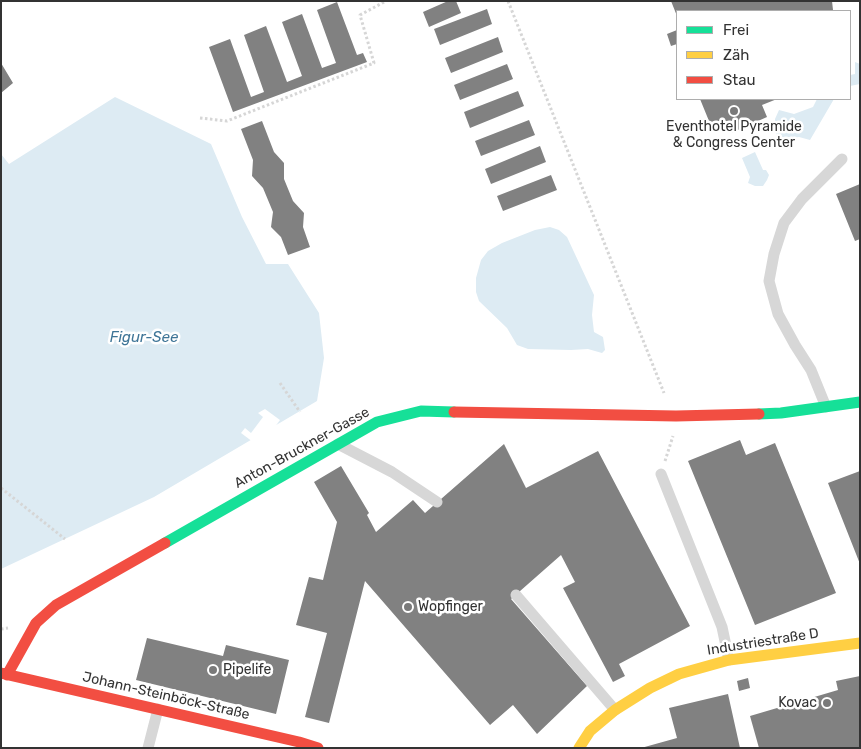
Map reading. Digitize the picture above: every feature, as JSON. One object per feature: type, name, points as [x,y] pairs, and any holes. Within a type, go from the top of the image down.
[{"type":"street","name":"Anton-Bruckner-Gasse","points":[[4,674],[36,623],[56,605],[377,422],[421,411],[676,416],[744,415],[781,413],[860,402]]},
{"type":"street","name":"Industriestraße D","points":[[579,748],[590,731],[615,710],[650,688],[679,674],[729,660],[860,643]]},
{"type":"street","name":"Johann-Steinböck-Straße","points":[[4,674],[318,748]]},
{"type":"lane","points":[[826,407],[811,370],[794,345],[778,314],[769,281],[774,254],[784,223],[802,198],[842,159]]},
{"type":"lane","points":[[337,444],[392,472],[437,502]]},
{"type":"lane","points":[[661,474],[722,627],[729,660]]},
{"type":"lane","points":[[516,595],[615,710]]},
{"type":"lane","points":[[148,748],[158,710]]},
{"type":"path","points":[[200,118],[227,121],[374,63],[360,15],[386,1]]},
{"type":"path","points":[[508,1],[665,397],[676,416]]},
{"type":"path","points":[[280,383],[300,412]]},
{"type":"path","points":[[1,488],[65,539]]},
{"type":"water","points":[[855,62],[860,64],[860,84],[851,86],[851,75],[855,74]]},
{"type":"water","name":"Figur-See","points":[[115,97],[211,144],[242,217],[266,264],[288,264],[319,313],[324,358],[317,401],[154,497],[1,569],[1,154],[9,164]]},
{"type":"water","points":[[816,100],[833,100],[810,140],[799,137],[793,138],[786,148],[780,142],[775,131],[775,119],[779,110],[794,114],[813,107]]},
{"type":"water","points":[[755,152],[763,170],[766,170],[769,175],[763,186],[755,186],[748,183],[750,177],[742,158]]},
{"type":"water","points":[[550,227],[559,230],[567,237],[594,295],[592,315],[594,332],[603,337],[605,350],[602,353],[588,349],[528,349],[517,345],[507,328],[479,301],[476,292],[476,278],[481,260],[488,251],[502,243],[535,230]]},
{"type":"pier","points":[[265,409],[280,420],[272,431],[253,442],[241,433],[245,428],[251,433],[263,417],[258,413]]},
{"type":"building","points":[[448,1],[456,1],[461,13],[429,27],[423,12]]},
{"type":"building","points":[[671,1],[832,1],[833,10],[676,10],[676,14]]},
{"type":"building","points":[[337,2],[357,55],[363,53],[367,62],[233,112],[209,47],[230,39],[251,97],[264,92],[244,35],[266,26],[287,82],[302,76],[282,22],[302,14],[322,68],[336,63],[317,10]]},
{"type":"building","points":[[487,9],[492,24],[440,45],[434,29]]},
{"type":"building","points":[[676,30],[676,44],[671,46],[667,34]]},
{"type":"building","points":[[498,37],[503,52],[451,73],[445,58]]},
{"type":"building","points":[[1,63],[13,83],[1,93]]},
{"type":"building","points":[[507,64],[513,79],[460,100],[454,85]]},
{"type":"building","points":[[518,91],[524,106],[470,128],[464,112]]},
{"type":"building","name":"Eventhotel Pyramide & Congress Center","points":[[700,100],[774,100],[762,105],[767,117],[731,133],[709,121]]},
{"type":"building","points":[[529,120],[535,135],[481,156],[475,141]]},
{"type":"building","points":[[262,121],[274,152],[284,163],[284,179],[293,201],[304,213],[303,227],[310,247],[288,255],[281,237],[271,227],[273,212],[263,188],[252,176],[253,160],[241,129]]},
{"type":"building","points":[[540,146],[546,162],[491,184],[485,169]]},
{"type":"building","points":[[551,175],[557,190],[503,211],[497,196]]},
{"type":"building","points":[[860,184],[860,239],[855,241],[836,194]]},
{"type":"building","points":[[740,440],[746,455],[775,443],[836,593],[755,625],[688,461]]},
{"type":"building","points":[[504,444],[526,488],[598,451],[690,626],[619,664],[625,676],[613,682],[563,588],[575,582],[561,555],[511,599],[587,686],[537,734],[513,705],[490,725],[365,581],[329,723],[305,717],[327,633],[296,625],[309,577],[323,580],[337,522],[314,482],[341,466],[369,513],[367,515],[376,532],[413,500],[425,513]]},
{"type":"building","points":[[860,471],[860,564],[828,483]]},
{"type":"building","name":"Pipelife","points":[[147,638],[223,656],[226,645],[289,660],[276,714],[136,680]]},
{"type":"building","name":"Kovac","points":[[860,676],[860,748],[759,748],[750,716],[838,690],[836,681]]},
{"type":"building","points":[[748,678],[750,688],[739,691],[737,681]]},
{"type":"building","points":[[728,694],[740,748],[641,748],[677,738],[669,708]]},
{"type":"traffic: fast","points":[[759,414],[781,413],[860,402]]},
{"type":"traffic: fast","points":[[165,543],[377,422],[421,411],[454,412]]},
{"type":"traffic: slow","points":[[579,748],[590,731],[615,710],[650,688],[679,674],[729,660],[860,643]]},
{"type":"traffic: jam","points":[[454,412],[676,416],[759,414]]},
{"type":"traffic: jam","points":[[7,675],[36,623],[56,605],[165,543]]},
{"type":"traffic: jam","points":[[1,673],[318,748]]},
{"type":"place","name":"Eventhotel Pyramide & Congress Center","points":[[734,111]]},
{"type":"place","name":"Wopfinger","points":[[408,607]]},
{"type":"place","name":"Pipelife","points":[[213,670]]},
{"type":"place","name":"Kovac","points":[[827,703]]}]
